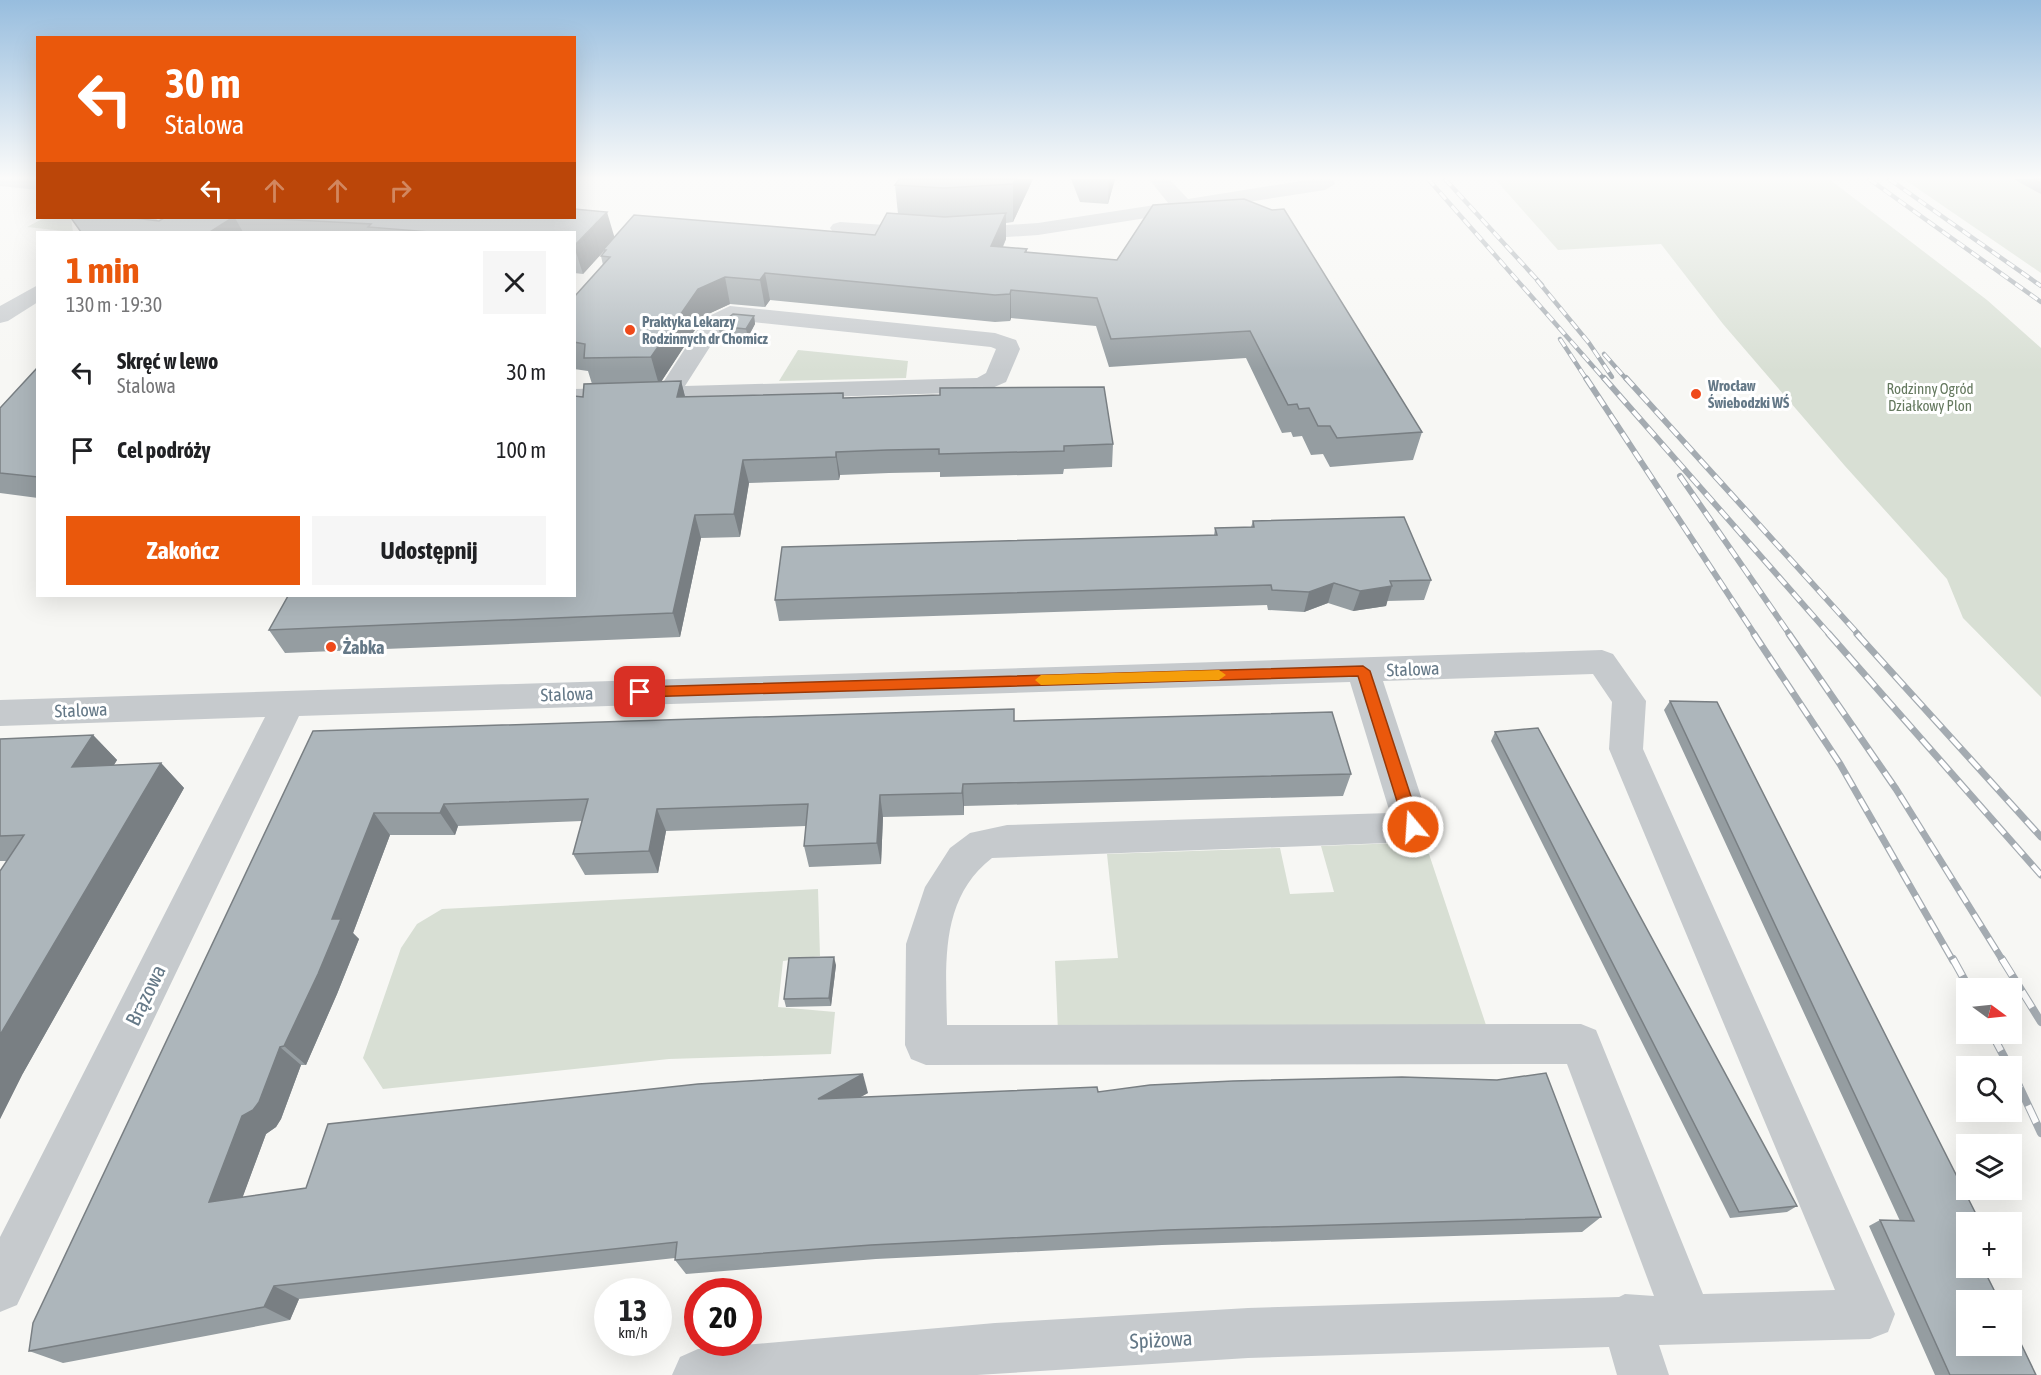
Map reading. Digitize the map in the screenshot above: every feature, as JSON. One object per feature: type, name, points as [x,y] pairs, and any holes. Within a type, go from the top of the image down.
[{"type":"street","points":[[0,316],[32,299]]},
{"type":"street","points":[[576,396],[668,394],[983,385],[997,377],[1008,345],[995,340],[730,313],[713,323],[668,394]]},
{"type":"street","name":"Stalowa","points":[[0,713],[1602,662]]},
{"type":"street","name":"Spiżowa","points":[[698,1375],[995,1348],[1248,1333],[1625,1319],[1688,1320],[1870,1314],[1626,749],[1629,700],[1602,662]]},
{"type":"street","points":[[1363,671],[1413,827],[1007,840],[983,844],[963,859],[944,887],[926,944],[926,1045],[1581,1044],[1688,1320]]},
{"type":"street","name":"Brązowa","points":[[0,1288],[290,703]]},
{"type":"street","points":[[1625,1319],[1642,1375]]},
{"type":"green space","name":"Rodzinny Ogród Działkowy Plon","points":[[1552,243],[1913,243],[1987,300],[2041,348],[2041,697],[1963,618],[1947,579],[1845,466],[1723,324],[1661,244],[1558,250]]},
{"type":"green space","points":[[1997,243],[2041,243],[2041,273]]},
{"type":"green space","points":[[798,350],[908,361],[906,378],[779,381]]},
{"type":"green space","points":[[1425,842],[1486,1025],[1058,1032],[1055,961],[1118,958],[1107,854],[1280,848],[1290,894],[1334,892],[1321,846]]},
{"type":"green space","points":[[818,889],[820,956],[783,961],[778,1007],[835,1012],[831,1054],[669,1059],[383,1089],[363,1058],[401,948],[417,924],[442,909]]},
{"type":"building","points":[[609,243],[992,243],[991,246],[1027,249],[1025,252],[1117,260],[1128,243],[1305,243],[1422,432],[1337,438],[1330,426],[1318,426],[1309,408],[1299,409],[1297,404],[1288,405],[1250,331],[1111,339],[1097,298],[1011,290],[1010,294],[995,295],[765,273],[760,280],[725,277],[698,289],[651,357],[584,358],[585,344],[576,342],[576,295],[610,257],[601,256]]},
{"type":"building","points":[[733,314],[754,316],[746,329],[718,326]]},
{"type":"building","points":[[36,369],[36,477],[0,473],[0,408]]},
{"type":"building","points":[[681,381],[677,397],[843,393],[843,398],[940,395],[940,388],[1104,387],[1113,444],[1064,446],[1064,451],[939,454],[939,449],[887,450],[836,452],[836,457],[743,460],[734,514],[695,515],[673,613],[269,630],[287,597],[576,597],[576,396],[583,397],[584,384]]},
{"type":"building","points":[[1404,517],[1431,580],[1390,581],[1392,586],[1360,591],[1334,583],[1309,592],[1272,590],[1271,585],[775,600],[782,547],[1217,535],[1215,528],[1254,527],[1253,521]]},
{"type":"building","points":[[1670,701],[1717,702],[1956,1175],[1956,1200],[1969,1200],[1975,1212],[1956,1212],[1956,1278],[1988,1278],[1994,1290],[1956,1290],[1956,1356],[2022,1356],[2022,1346],[2036,1375],[1950,1375],[1880,1220],[1914,1221]]},
{"type":"building","points":[[1014,709],[1014,721],[1332,712],[1351,774],[963,784],[962,793],[880,795],[877,843],[804,846],[808,804],[657,809],[649,851],[573,854],[588,799],[444,804],[440,813],[374,813],[332,919],[341,919],[318,974],[284,1046],[280,1047],[259,1102],[253,1110],[242,1116],[209,1202],[306,1188],[328,1124],[698,1084],[863,1074],[818,1099],[1097,1087],[1098,1092],[1150,1085],[1233,1081],[1402,1077],[1497,1080],[1546,1073],[1601,1217],[1167,1230],[871,1245],[675,1260],[677,1242],[274,1286],[264,1307],[29,1351],[33,1323],[313,731]]},
{"type":"building","points":[[1538,728],[1797,1206],[1739,1212],[1495,732]]},
{"type":"building","points":[[93,735],[72,767],[161,763],[0,1035],[0,871],[24,835],[0,836],[0,739]]},
{"type":"building","points":[[834,957],[829,998],[784,999],[789,958]]},
{"type":"railway","points":[[1485,243],[1605,380]]},
{"type":"railway","points":[[1504,243],[1542,285]]},
{"type":"railway","points":[[1959,243],[2041,302]]},
{"type":"railway","points":[[1980,243],[2041,286]]},
{"type":"railway","points":[[1537,280],[1589,343],[1612,377]]},
{"type":"railway","points":[[1560,339],[1587,380]]},
{"type":"railway","points":[[1604,354],[1627,380]]},
{"type":"railway","points":[[1586,378],[1755,635]]},
{"type":"railway","points":[[1604,378],[1830,635]]},
{"type":"railway","points":[[1626,378],[1859,635]]},
{"type":"railway","points":[[1680,476],[1790,635]]},
{"type":"railway","points":[[1754,634],[1840,764],[1953,961]]},
{"type":"railway","points":[[1789,634],[1896,789],[2003,961]]},
{"type":"railway","points":[[1829,634],[2041,875]]},
{"type":"railway","points":[[1857,634],[2041,837]]},
{"type":"railway","points":[[1953,959],[1963,978]]},
{"type":"railway","points":[[2002,959],[2041,1022]]},
{"type":"railway","points":[[1997,1044],[2004,1056]]},
{"type":"railway","points":[[2022,1092],[2041,1133]]},
{"type":"slow traffic","points":[[1041,680],[1219,675]]},
{"type":"place","name":"Praktyka Lekarzy Rodzinnych dr Chomicz","points":[[630,330]]},
{"type":"place","name":"Wrocław Świebodzki WŚ","points":[[1696,394]]},
{"type":"place","name":"Żabka","points":[[331,647]]},
{"type":"route","points":[[640,692],[1363,671],[1413,827]]}]
